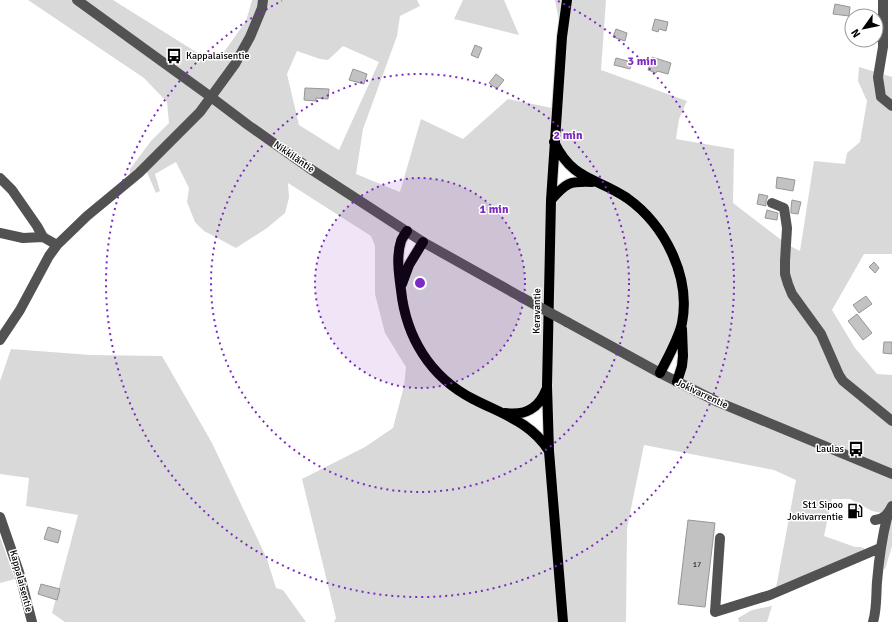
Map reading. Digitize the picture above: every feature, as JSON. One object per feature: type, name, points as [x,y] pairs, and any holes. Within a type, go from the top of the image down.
[{"type":"main road","name":"Keravantie","points":[[563,622],[549,451],[547,386],[551,200],[554,142],[562,37],[567,0]]},
{"type":"main road","points":[[554,142],[563,158],[572,168],[595,182],[627,198],[642,211],[659,230],[672,253],[679,274],[683,295],[682,325],[684,356],[676,382]]},
{"type":"main road","points":[[551,200],[566,185],[575,181],[595,182]]},
{"type":"main road","points":[[406,231],[399,248],[401,288],[406,320],[412,336],[422,353],[432,367],[457,389],[471,398],[513,418],[538,436],[549,451]]},
{"type":"main road","points":[[401,288],[405,274],[423,242]]},
{"type":"main road","points":[[660,374],[682,325]]},
{"type":"main road","points":[[502,413],[512,414],[532,409],[542,400],[547,386]]},
{"type":"street","name":"Nikkiläntie","points":[[77,0],[309,168],[423,242],[521,297]]},
{"type":"street","points":[[0,340],[20,310],[49,256],[57,245],[87,216],[139,173],[194,119],[234,64],[250,37],[264,0]]},
{"type":"street","points":[[883,0],[883,47],[878,77],[881,97],[892,106]]},
{"type":"street","points":[[0,178],[12,190],[43,237],[57,245]]},
{"type":"street","points":[[772,203],[784,208],[787,228],[785,274],[792,294],[822,334],[839,375],[843,381],[892,421]]},
{"type":"street","points":[[0,233],[22,238],[43,237]]},
{"type":"street","name":"Jokivarrentie","points":[[521,297],[676,382],[752,417],[892,474]]},
{"type":"street","points":[[875,520],[879,519],[890,510]]},
{"type":"street","points":[[874,622],[880,548],[890,510]]},
{"type":"street","name":"Kappalaisentie","points":[[0,517],[19,572],[32,622]]},
{"type":"street","points":[[720,538],[715,612],[770,595],[880,548]]},
{"type":"shaded area","points":[[28,0],[113,0],[209,60],[219,59],[246,21],[252,0],[417,0],[420,6],[400,16],[397,36],[363,129],[356,174],[400,192],[421,119],[463,139],[508,99],[557,109],[562,37],[555,0],[606,0],[601,70],[687,101],[679,119],[676,139],[734,149],[733,203],[788,245],[800,251],[814,161],[845,164],[847,153],[860,142],[867,101],[858,81],[859,67],[892,77],[892,254],[864,254],[832,310],[855,348],[877,374],[892,375],[892,546],[885,569],[878,567],[888,514],[872,511],[850,499],[832,499],[824,536],[865,549],[776,588],[796,480],[774,470],[644,445],[627,528],[626,622],[334,622],[336,618],[302,479],[365,447],[393,428],[404,386],[406,367],[385,333],[375,294],[375,246],[371,236],[288,183],[289,198],[285,213],[267,228],[236,248],[204,231],[195,222],[187,202],[189,188],[176,162],[155,174],[160,191],[156,193],[146,170],[130,181],[130,169],[151,141],[169,123],[167,102],[144,78]],"holes":[[[343,46],[379,62],[339,150],[299,125],[287,74],[297,51],[320,59],[328,60]],[[554,143],[594,182],[560,190],[551,199]],[[407,231],[423,242],[405,274],[399,252]],[[682,334],[676,382],[660,373]],[[547,386],[549,450],[504,413],[532,409]]]},
{"type":"shaded area","points":[[463,0],[504,0],[519,35],[454,19]]},
{"type":"shaded area","points":[[11,349],[91,355],[162,356],[212,443],[267,559],[276,588],[283,590],[306,622],[65,622],[52,613],[78,515],[26,506],[29,478],[0,474],[0,381]]},
{"type":"shaded area","points":[[0,537],[15,579],[0,583]]},
{"type":"shaded area","points":[[772,606],[767,622],[739,622],[738,618],[752,610]]},
{"type":"building","points":[[835,4],[850,7],[844,8],[844,15],[833,14]]},
{"type":"building","points":[[655,19],[668,22],[666,31],[659,29],[658,32],[652,30]]},
{"type":"building","points":[[616,29],[627,33],[625,41],[613,37]]},
{"type":"building","points":[[475,45],[482,48],[478,58],[471,55]]},
{"type":"building","points":[[652,57],[671,63],[668,74],[657,71],[656,73],[648,70]]},
{"type":"building","points":[[616,58],[632,62],[630,69],[614,65]]},
{"type":"building","points":[[353,69],[367,74],[364,84],[349,80]]},
{"type":"building","points":[[496,74],[504,80],[497,89],[489,83]]},
{"type":"building","points":[[305,88],[329,89],[328,99],[316,98],[316,101],[304,100]]},
{"type":"building","points":[[777,177],[795,180],[793,191],[776,188]]},
{"type":"building","points":[[759,194],[768,196],[766,206],[757,204]]},
{"type":"building","points":[[792,200],[801,202],[798,214],[791,213]]},
{"type":"building","points":[[767,210],[778,213],[777,220],[765,218]]},
{"type":"building","points":[[874,262],[879,268],[875,273],[869,267]]},
{"type":"building","points":[[866,296],[872,304],[859,313],[853,305]]},
{"type":"building","points":[[857,314],[872,333],[863,340],[848,321]]},
{"type":"building","points":[[884,342],[892,342],[892,354],[883,353]]},
{"type":"building","name":"St1 Sipoo Jokivarrentie","points":[[852,505],[861,509],[858,518],[848,514]]},
{"type":"building","points":[[688,520],[715,523],[705,607],[678,604]]},
{"type":"building","points":[[48,527],[61,531],[58,543],[44,539]]},
{"type":"building","points":[[41,584],[60,589],[57,600],[38,594]]},
{"type":"place","name":"Kappalaisentie","points":[[174,56]]},
{"type":"place","name":"Laulas","points":[[856,449]]},
{"type":"place","name":"St1 Sipoo Jokivarrentie","points":[[855,511]]}]
